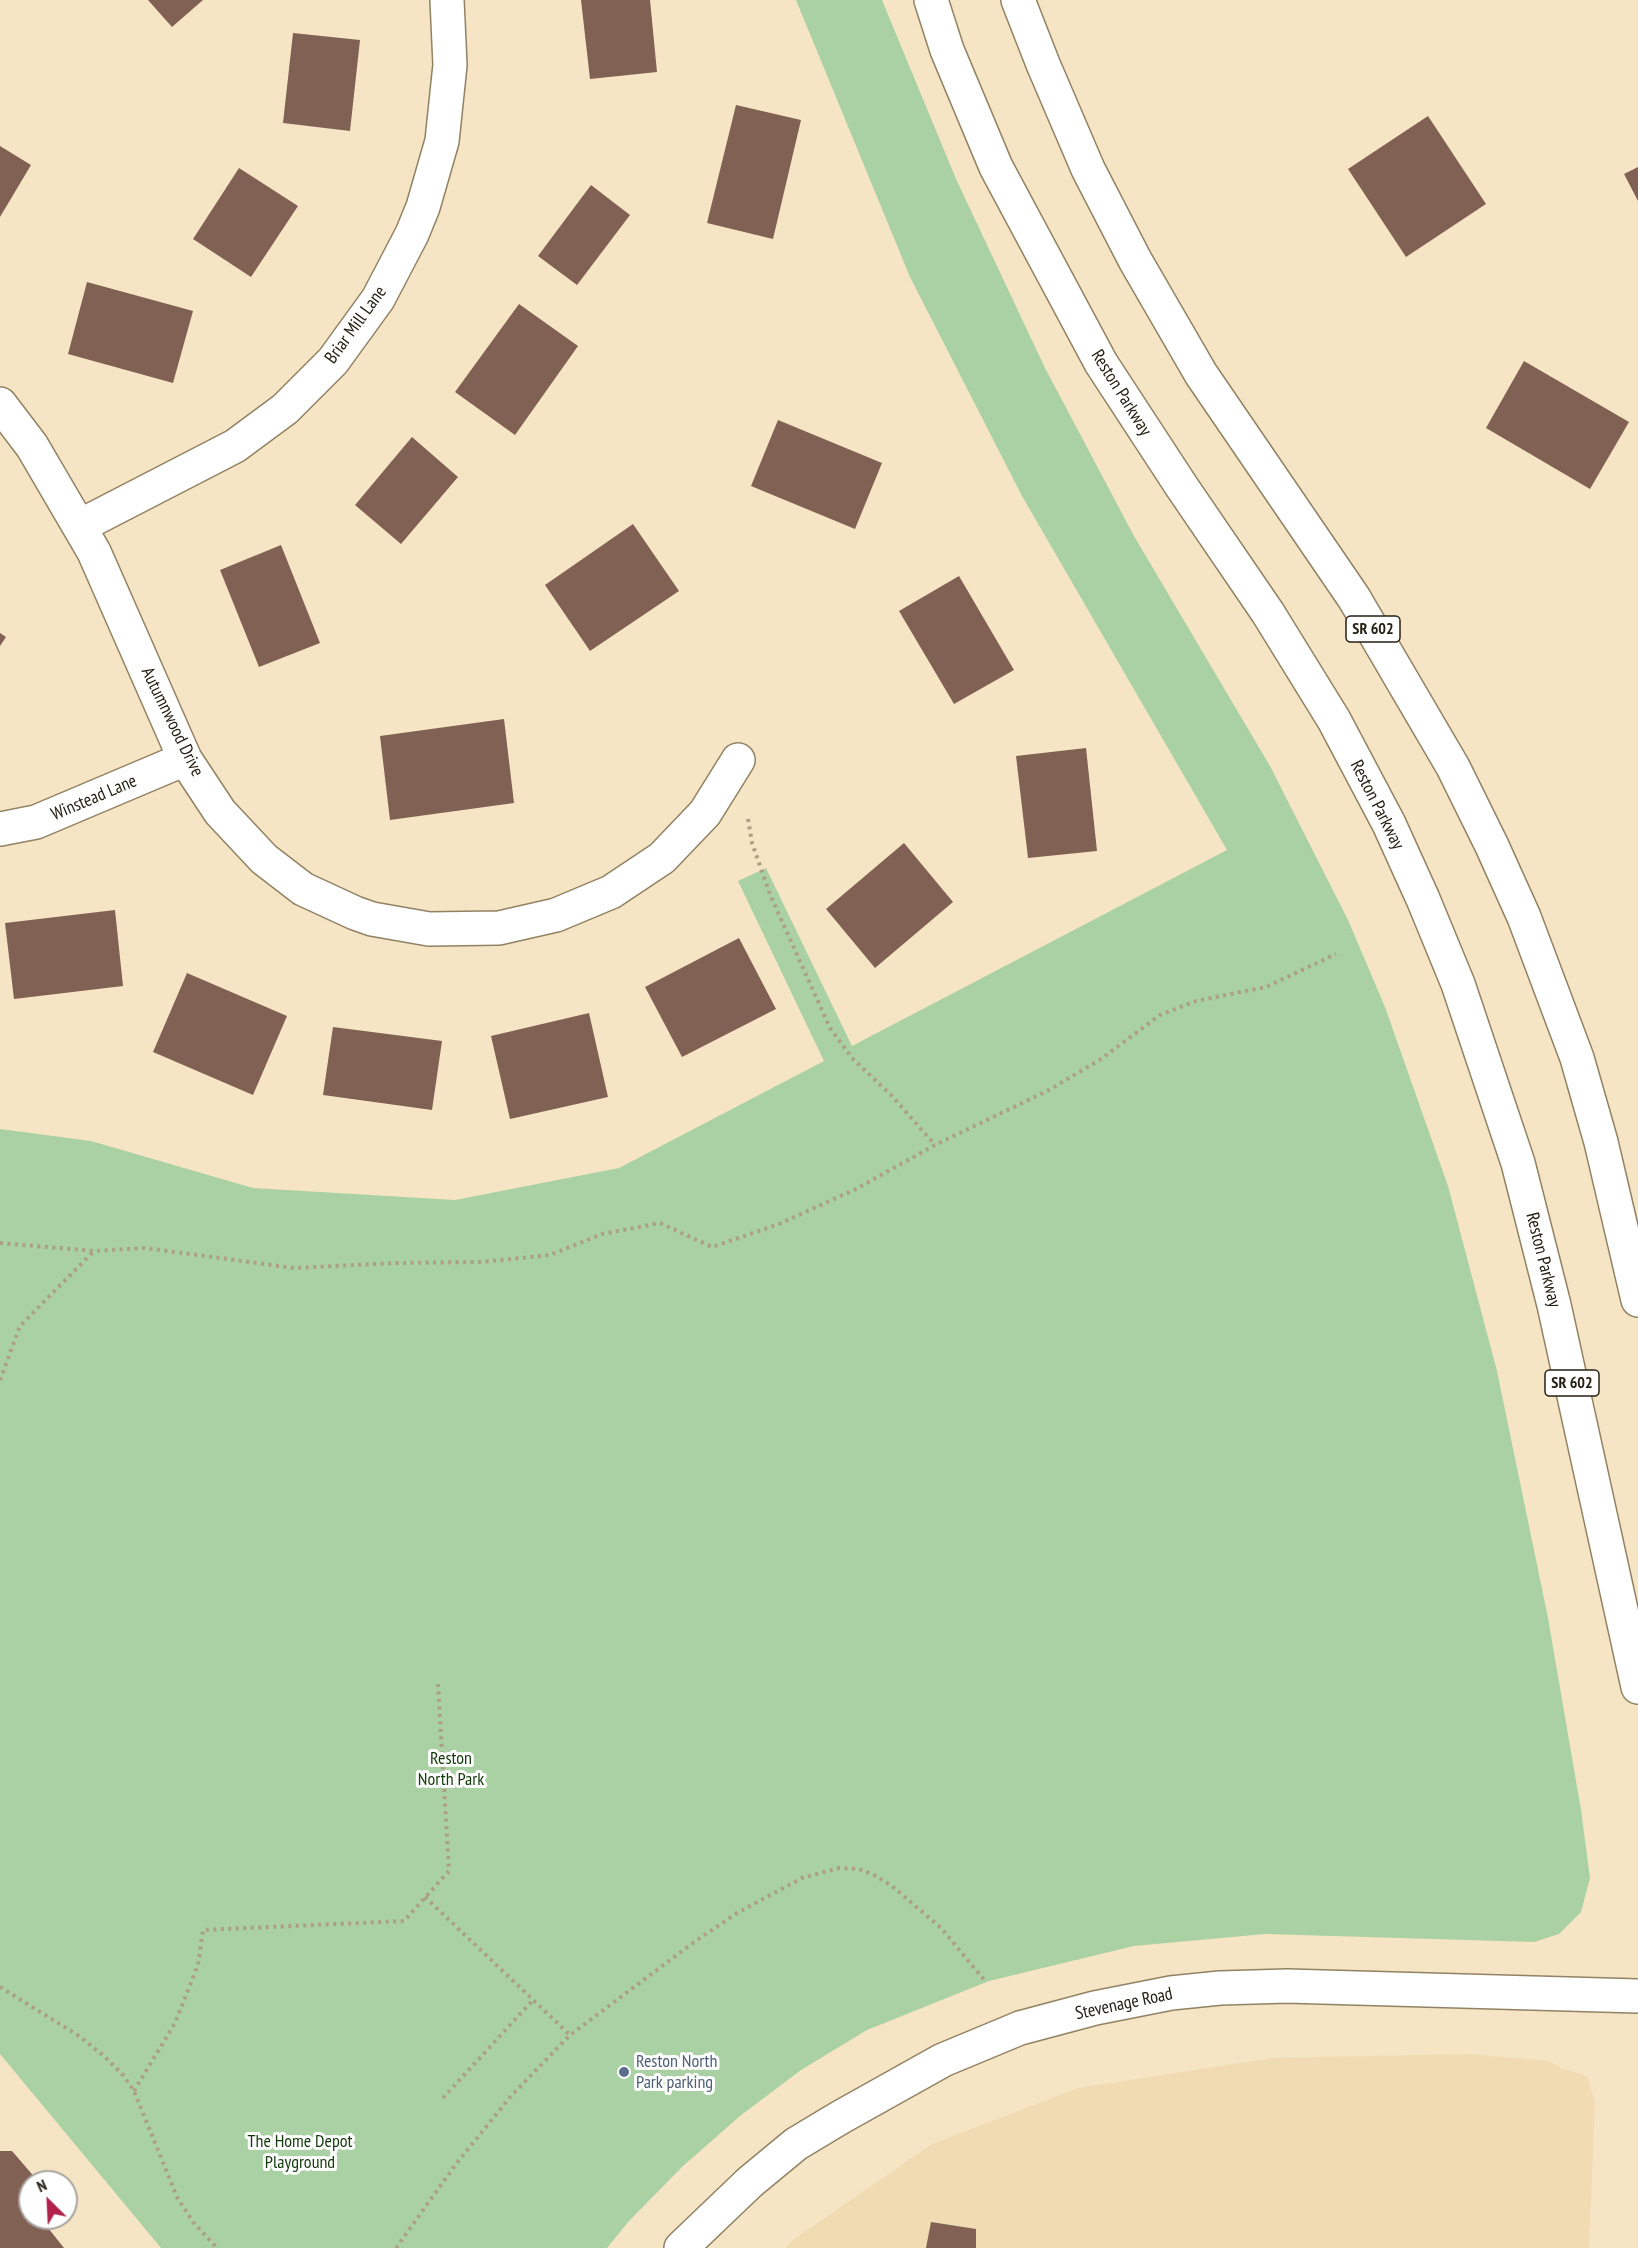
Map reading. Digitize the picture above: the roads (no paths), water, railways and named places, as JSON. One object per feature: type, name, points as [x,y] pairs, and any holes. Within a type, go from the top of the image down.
[{"type":"main road","name":"Briar Mill Lane","points":[[80,526],[235,446],[285,409],[333,361],[378,299],[419,216],[442,141],[450,65],[447,0]]},
{"type":"main road","name":"Reston Parkway","points":[[932,0],[947,50],[996,167],[1061,291],[1101,363],[1182,488],[1268,613],[1334,720],[1389,824],[1423,899],[1458,984],[1518,1163],[1554,1305],[1638,1687]]},
{"type":"main road","name":"SR 602","points":[[1018,0],[1088,169],[1135,260],[1201,374],[1354,598],[1453,767],[1492,846],[1528,928],[1576,1059],[1601,1142],[1638,1300]]},
{"type":"main road","name":"Autumnwood Drive","points":[[0,404],[32,446],[94,552],[185,759],[220,812],[264,859],[303,889],[372,919],[429,929],[499,928],[556,915],[611,892],[662,858],[705,813],[738,760]]},
{"type":"main road","name":"Winstead Lane","points":[[0,829],[36,822],[185,759]]},
{"type":"main road","name":"Stevenage Road","points":[[681,2248],[714,2214],[796,2144],[841,2117],[943,2060],[1020,2028],[1095,2008],[1171,1993],[1220,1988],[1287,1986],[1638,1996]]},
{"type":"place","name":"Reston North Park parking","points":[[624,2072]]},
{"type":"park label","name":"Reston North Park","points":[[451,1769]]},
{"type":"park label","name":"The Home Depot Playground","points":[[300,2152]]}]
